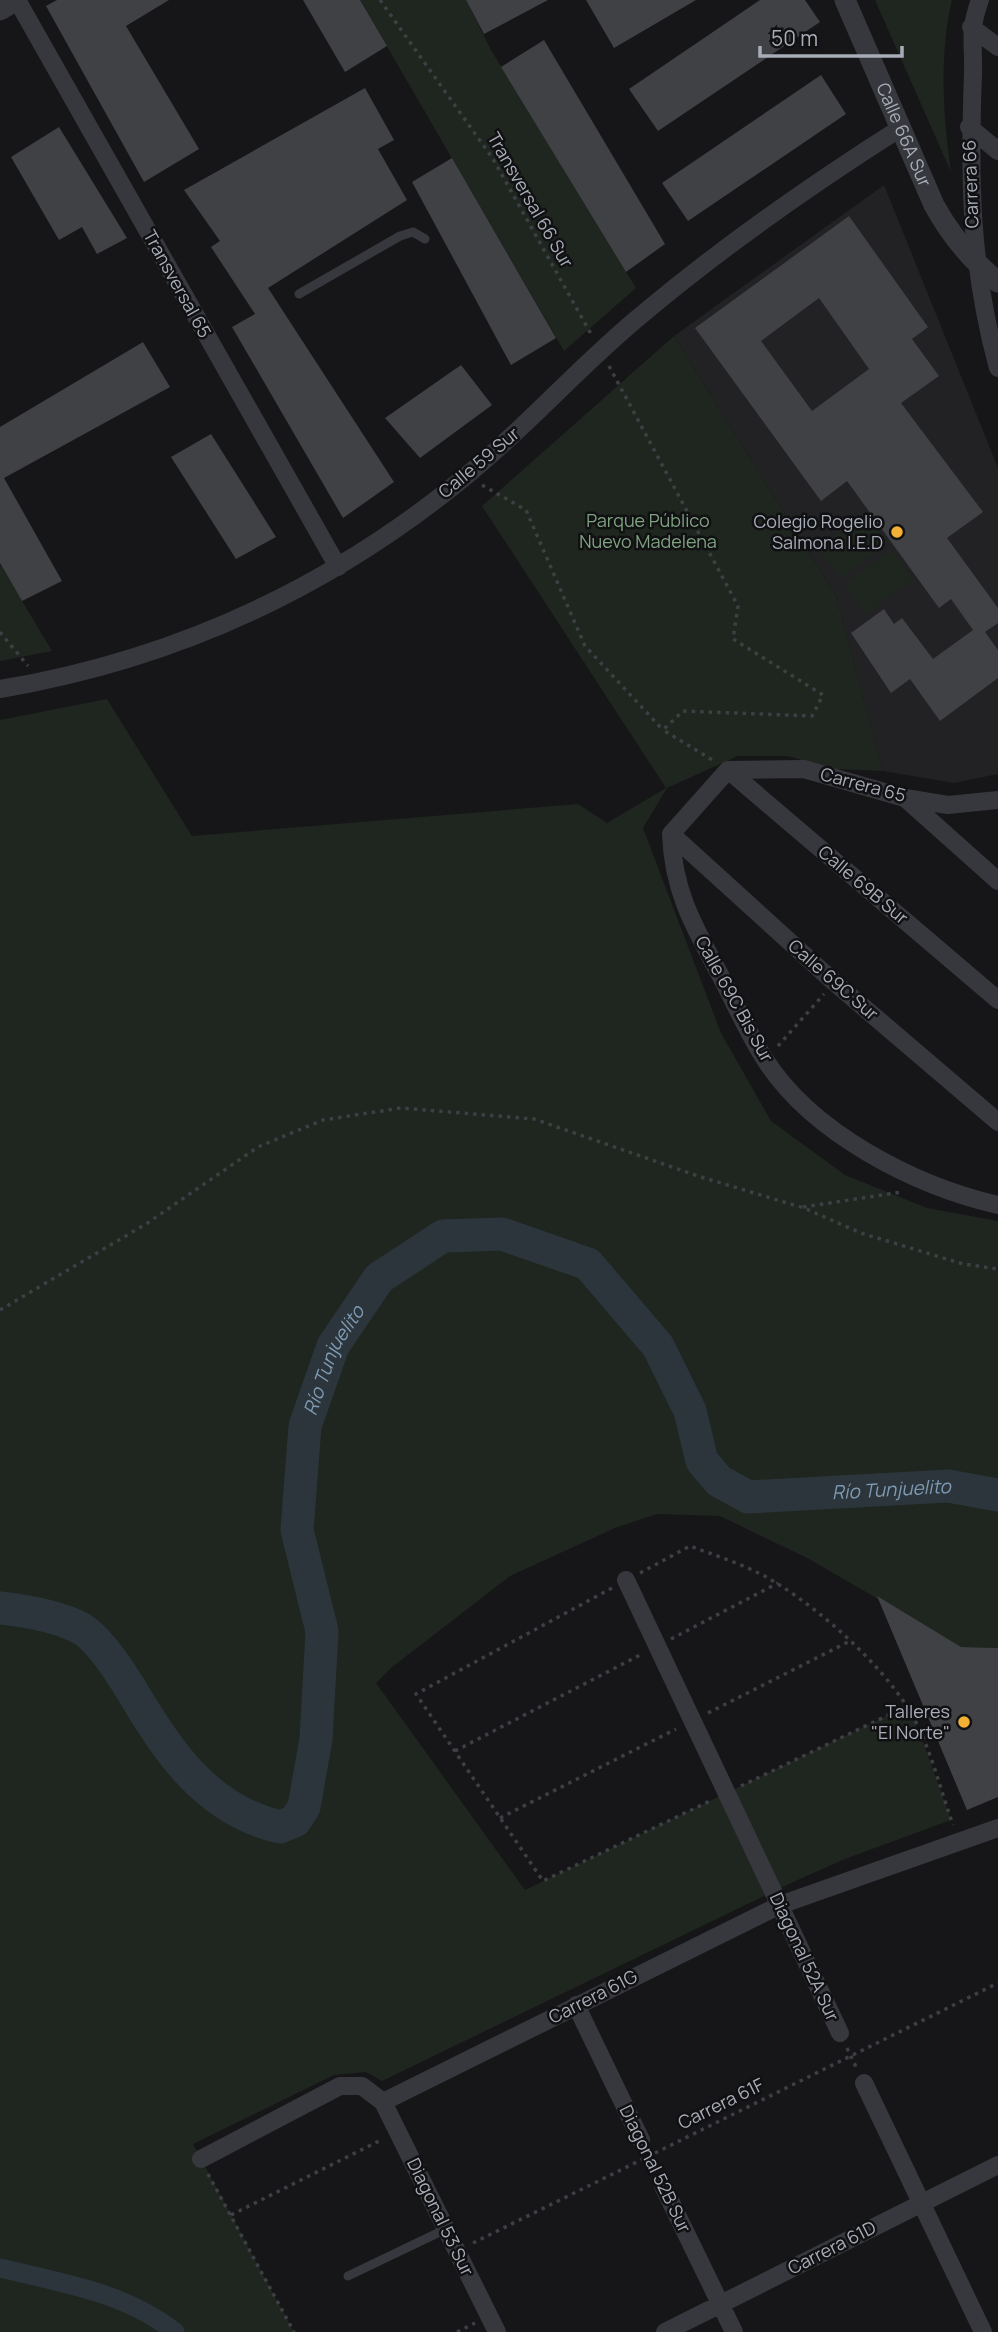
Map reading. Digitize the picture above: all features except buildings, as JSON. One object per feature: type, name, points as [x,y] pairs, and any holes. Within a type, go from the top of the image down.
[{"type":"street","points":[[0,10],[17,0]]},
{"type":"street","name":"Transversal 65","points":[[17,0],[338,567]]},
{"type":"street","name":"Calle 66A Sur","points":[[845,0],[942,219],[975,264],[998,282]]},
{"type":"street","name":"Carrera 66","points":[[980,0],[971,27],[973,72],[969,127],[975,264],[998,368]]},
{"type":"street","points":[[971,27],[998,47]]},
{"type":"street","points":[[969,127],[998,151]]},
{"type":"street","name":"Calle 59 Sur","points":[[0,690],[103,668],[204,635],[338,567],[379,541],[466,476],[600,351],[699,268],[767,217],[900,129]]},
{"type":"street","name":"Carrera 65","points":[[728,770],[804,769],[905,798],[948,805],[998,800]]},
{"type":"street","points":[[671,834],[728,770]]},
{"type":"street","name":"Calle 69B Sur","points":[[728,770],[998,1000]]},
{"type":"street","points":[[905,798],[998,881]]},
{"type":"street","name":"Calle 69C Sur","points":[[671,834],[834,982],[996,1117]]},
{"type":"street","name":"Calle 69C Bis Sur","points":[[671,834],[673,867],[688,916],[765,1060],[830,1129],[934,1187],[998,1205]]},
{"type":"street","name":"Diagonal 52A Sur","points":[[626,1580],[840,2033]]},
{"type":"street","name":"Carrera 61G","points":[[383,2102],[780,1905],[959,1840],[997,1832]]},
{"type":"street","name":"Diagonal 52B Sur","points":[[576,2005],[645,2148]]},
{"type":"street","points":[[864,2083],[983,2332]]},
{"type":"street","points":[[201,2160],[340,2087],[362,2086],[383,2102]]},
{"type":"street","name":"Diagonal 53 Sur","points":[[383,2102],[497,2332]]},
{"type":"street","name":"Carrera 61D","points":[[665,2332],[998,2165]]},
{"type":"street","name":"Diagonal 52B Sur","points":[[663,2186],[734,2332]]},
{"type":"lane","points":[[299,293],[400,236],[413,232],[425,239]]},
{"type":"lane","points":[[348,2276],[446,2229]]},
{"type":"path","name":"Transversal 66 Sur","points":[[380,0],[493,159],[600,351],[738,606],[733,639],[823,695],[812,716],[683,711],[663,730]]},
{"type":"path","points":[[466,476],[526,510],[584,646],[663,730],[728,770]]},
{"type":"path","points":[[0,632],[41,682]]},
{"type":"path","points":[[765,1060],[834,982]]},
{"type":"path","points":[[0,1310],[146,1224],[258,1147],[323,1120],[401,1108],[534,1119],[701,1177],[800,1207],[874,1237],[963,1264],[998,1269]]},
{"type":"path","points":[[800,1207],[934,1187]]},
{"type":"path","points":[[543,1881],[416,1694],[690,1546],[778,1583],[850,1641],[877,1667],[907,1706],[959,1840]]},
{"type":"path","points":[[455,1751],[778,1583]]},
{"type":"path","name":"Carrera 61F","points":[[457,2251],[645,2148],[851,2056],[998,1983]]},
{"type":"path","name":"Diagonal 52A Sur","points":[[840,2033],[864,2083]]},
{"type":"path","points":[[231,2215],[398,2132]]},
{"type":"path","name":"Diagonal 52B Sur","points":[[645,2148],[663,2186]]},
{"type":"path","points":[[201,2160],[294,2332]]},
{"type":"shaded area","name":"Colegio Rogelio Salmona I.E.D","points":[[884,185],[998,468],[998,774],[954,783],[883,771],[836,596],[674,336]]},
{"type":"green space","points":[[360,0],[466,0],[491,50],[636,288],[564,351]]},
{"type":"green space","points":[[875,0],[952,0],[944,64],[946,130],[951,172]]},
{"type":"green space","name":"Parque Público Nuevo Madelena","points":[[674,336],[836,596],[883,771],[836,769],[787,756],[738,756],[667,788],[643,828],[721,1033],[771,1121],[845,1175],[927,1208],[998,1221],[998,1648],[961,1647],[809,1559],[720,1516],[657,1514],[615,1528],[510,1576],[391,1668],[376,1683],[525,1890],[907,1706],[951,1820],[845,1859],[791,1883],[382,2081],[366,2072],[334,2075],[193,2144],[294,2332],[0,2332],[0,720],[107,699],[192,836],[578,804],[607,823],[666,788],[482,506]]},
{"type":"green space","points":[[865,513],[888,543],[840,579],[817,549]]},
{"type":"green space","points":[[891,549],[914,579],[866,615],[843,585]]},
{"type":"green space","points":[[0,564],[52,651],[0,661]]},
{"type":"waterway","name":"Río Tunjuelito","points":[[0,1608],[53,1617],[73,1624],[89,1634],[110,1657],[160,1736],[192,1776],[231,1807],[254,1819],[280,1827],[295,1821],[304,1807],[316,1739],[322,1631],[297,1530],[305,1426],[333,1346],[379,1278],[443,1236],[502,1234],[588,1264],[658,1346],[690,1411],[702,1461],[719,1481],[748,1497],[948,1486],[998,1495]]},
{"type":"waterway","points":[[0,2268],[114,2298],[156,2318],[175,2332]]},
{"type":"place","name":"Colegio Rogelio Salmona I.E.D","points":[[897,532]]},
{"type":"place","name":"Talleres \"El Norte\"","points":[[964,1722]]}]
